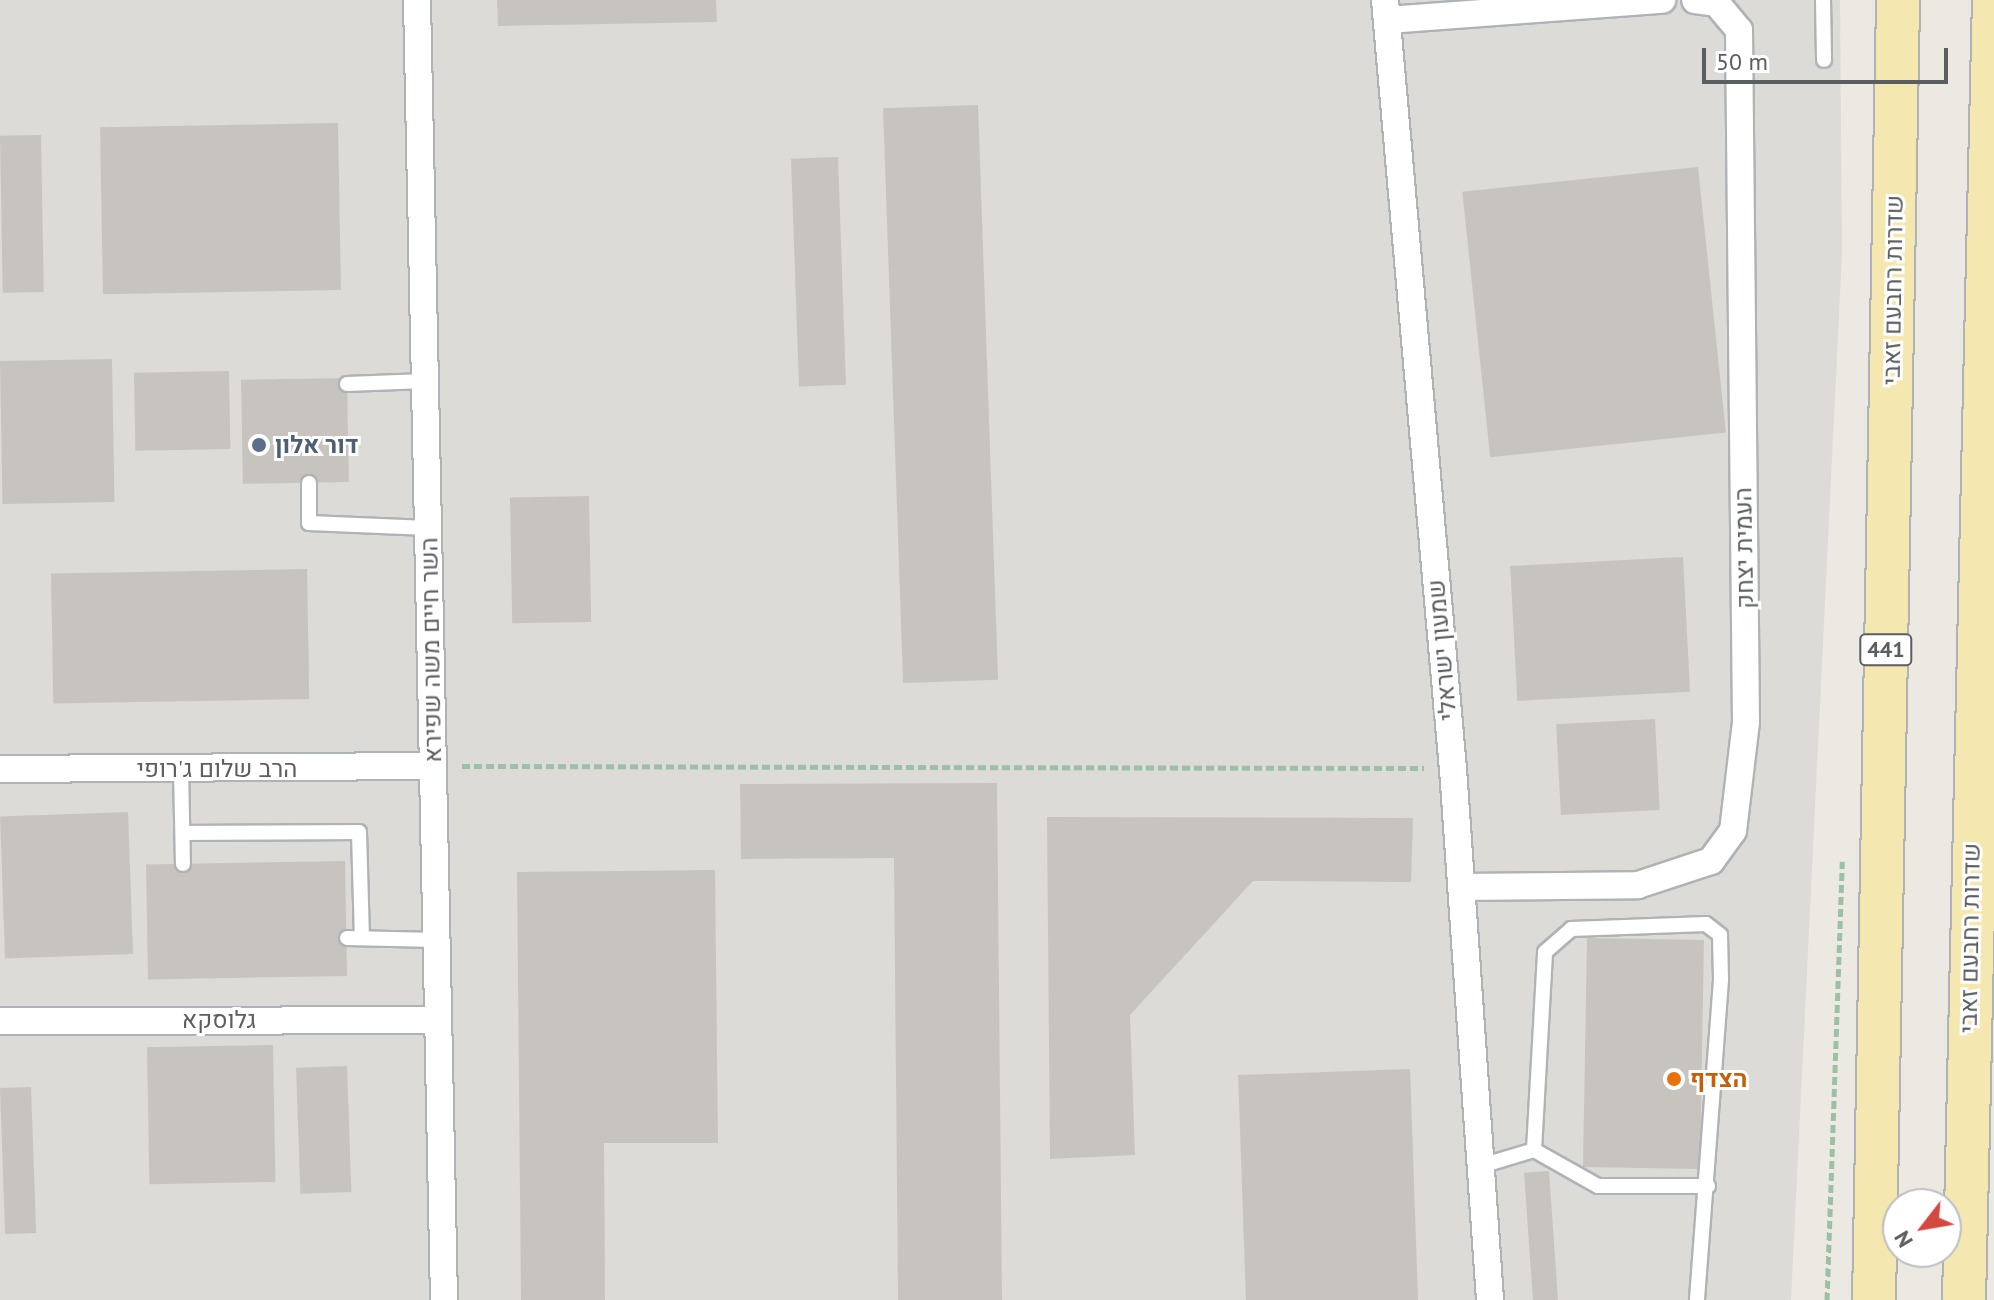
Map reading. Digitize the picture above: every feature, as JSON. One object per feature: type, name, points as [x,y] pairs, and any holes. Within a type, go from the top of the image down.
[{"type":"main road","name":"שדרות רחבעם זאבי","points":[[1874,1300],[1898,0]]},
{"type":"main road","name":"שדרות רחבעם זאבי","points":[[1964,1300],[1994,0]]},
{"type":"street","name":"השר חיים משה שפירא","points":[[417,0],[444,1300]]},
{"type":"street","points":[[1386,10],[1662,0]]},
{"type":"street","name":"העמית יצחק","points":[[1461,887],[1638,885],[1711,861],[1733,831],[1746,722],[1739,30],[1712,1]]},
{"type":"street","name":"שמעון ישראלי","points":[[1386,10],[1453,769],[1490,1300]]},
{"type":"street","name":"הרב שלום ג'רופי","points":[[0,769],[433,766]]},
{"type":"street","name":"גלוסקא","points":[[0,1021],[438,1020]]},
{"type":"lane","points":[[1823,0],[1824,60]]},
{"type":"lane","points":[[347,384],[425,381]]},
{"type":"lane","points":[[309,483],[309,523],[428,528]]},
{"type":"lane","points":[[181,770],[183,864]]},
{"type":"lane","points":[[184,833],[359,832],[354,938],[437,940]]},
{"type":"lane","points":[[1534,1150],[1545,952],[1571,929],[1706,924],[1720,935],[1721,980],[1708,1186],[1697,1300]]},
{"type":"lane","points":[[1481,1166],[1534,1150],[1598,1186],[1708,1186]]},
{"type":"path","points":[[433,766],[1453,769]]},
{"type":"shaded area","points":[[0,0],[1840,0],[1842,253],[1791,1300],[0,1300]]},
{"type":"building","points":[[497,0],[716,0],[717,22],[498,26]]},
{"type":"building","points":[[978,105],[998,680],[903,683],[883,108]]},
{"type":"building","points":[[338,123],[341,290],[103,294],[100,127]]},
{"type":"building","points":[[41,135],[44,292],[3,293],[0,136]]},
{"type":"building","points":[[838,157],[846,385],[799,387],[791,159]]},
{"type":"building","points":[[1698,167],[1726,433],[1490,457],[1462,192]]},
{"type":"building","points":[[112,359],[114,502],[3,504],[0,361]]},
{"type":"building","points":[[229,371],[230,449],[135,451],[134,373]]},
{"type":"building","points":[[347,378],[349,482],[243,484],[241,380]]},
{"type":"building","points":[[589,496],[591,622],[512,623],[510,497]]},
{"type":"building","points":[[1683,557],[1690,692],[1517,701],[1510,566]]},
{"type":"building","points":[[307,569],[309,699],[53,703],[51,573]]},
{"type":"building","points":[[1655,719],[1660,810],[1561,815],[1556,724]]},
{"type":"building","points":[[997,783],[1002,1300],[898,1300],[894,858],[741,859],[740,784]]},
{"type":"building","points":[[128,812],[133,954],[5,958],[0,816]]},
{"type":"building","points":[[1047,817],[1413,818],[1411,882],[1253,881],[1130,1015],[1135,1155],[1050,1159]]},
{"type":"building","points":[[345,861],[347,976],[148,979],[146,864]]},
{"type":"building","points":[[715,870],[718,1143],[604,1143],[605,1300],[521,1300],[517,872]]},
{"type":"building","points":[[1587,938],[1704,940],[1700,1169],[1583,1167]]},
{"type":"building","points":[[273,1045],[275,1182],[149,1184],[147,1047]]},
{"type":"building","points":[[347,1066],[351,1192],[300,1194],[296,1068]]},
{"type":"building","points":[[1410,1069],[1418,1300],[1246,1300],[1238,1075]]},
{"type":"building","points":[[31,1087],[36,1233],[5,1234],[0,1088]]},
{"type":"building","points":[[1549,1171],[1558,1300],[1533,1300],[1524,1173]]},
{"type":"place","name":"דור אלון","points":[[259,445]]},
{"type":"place","name":"הצדף","points":[[1674,1079]]}]
